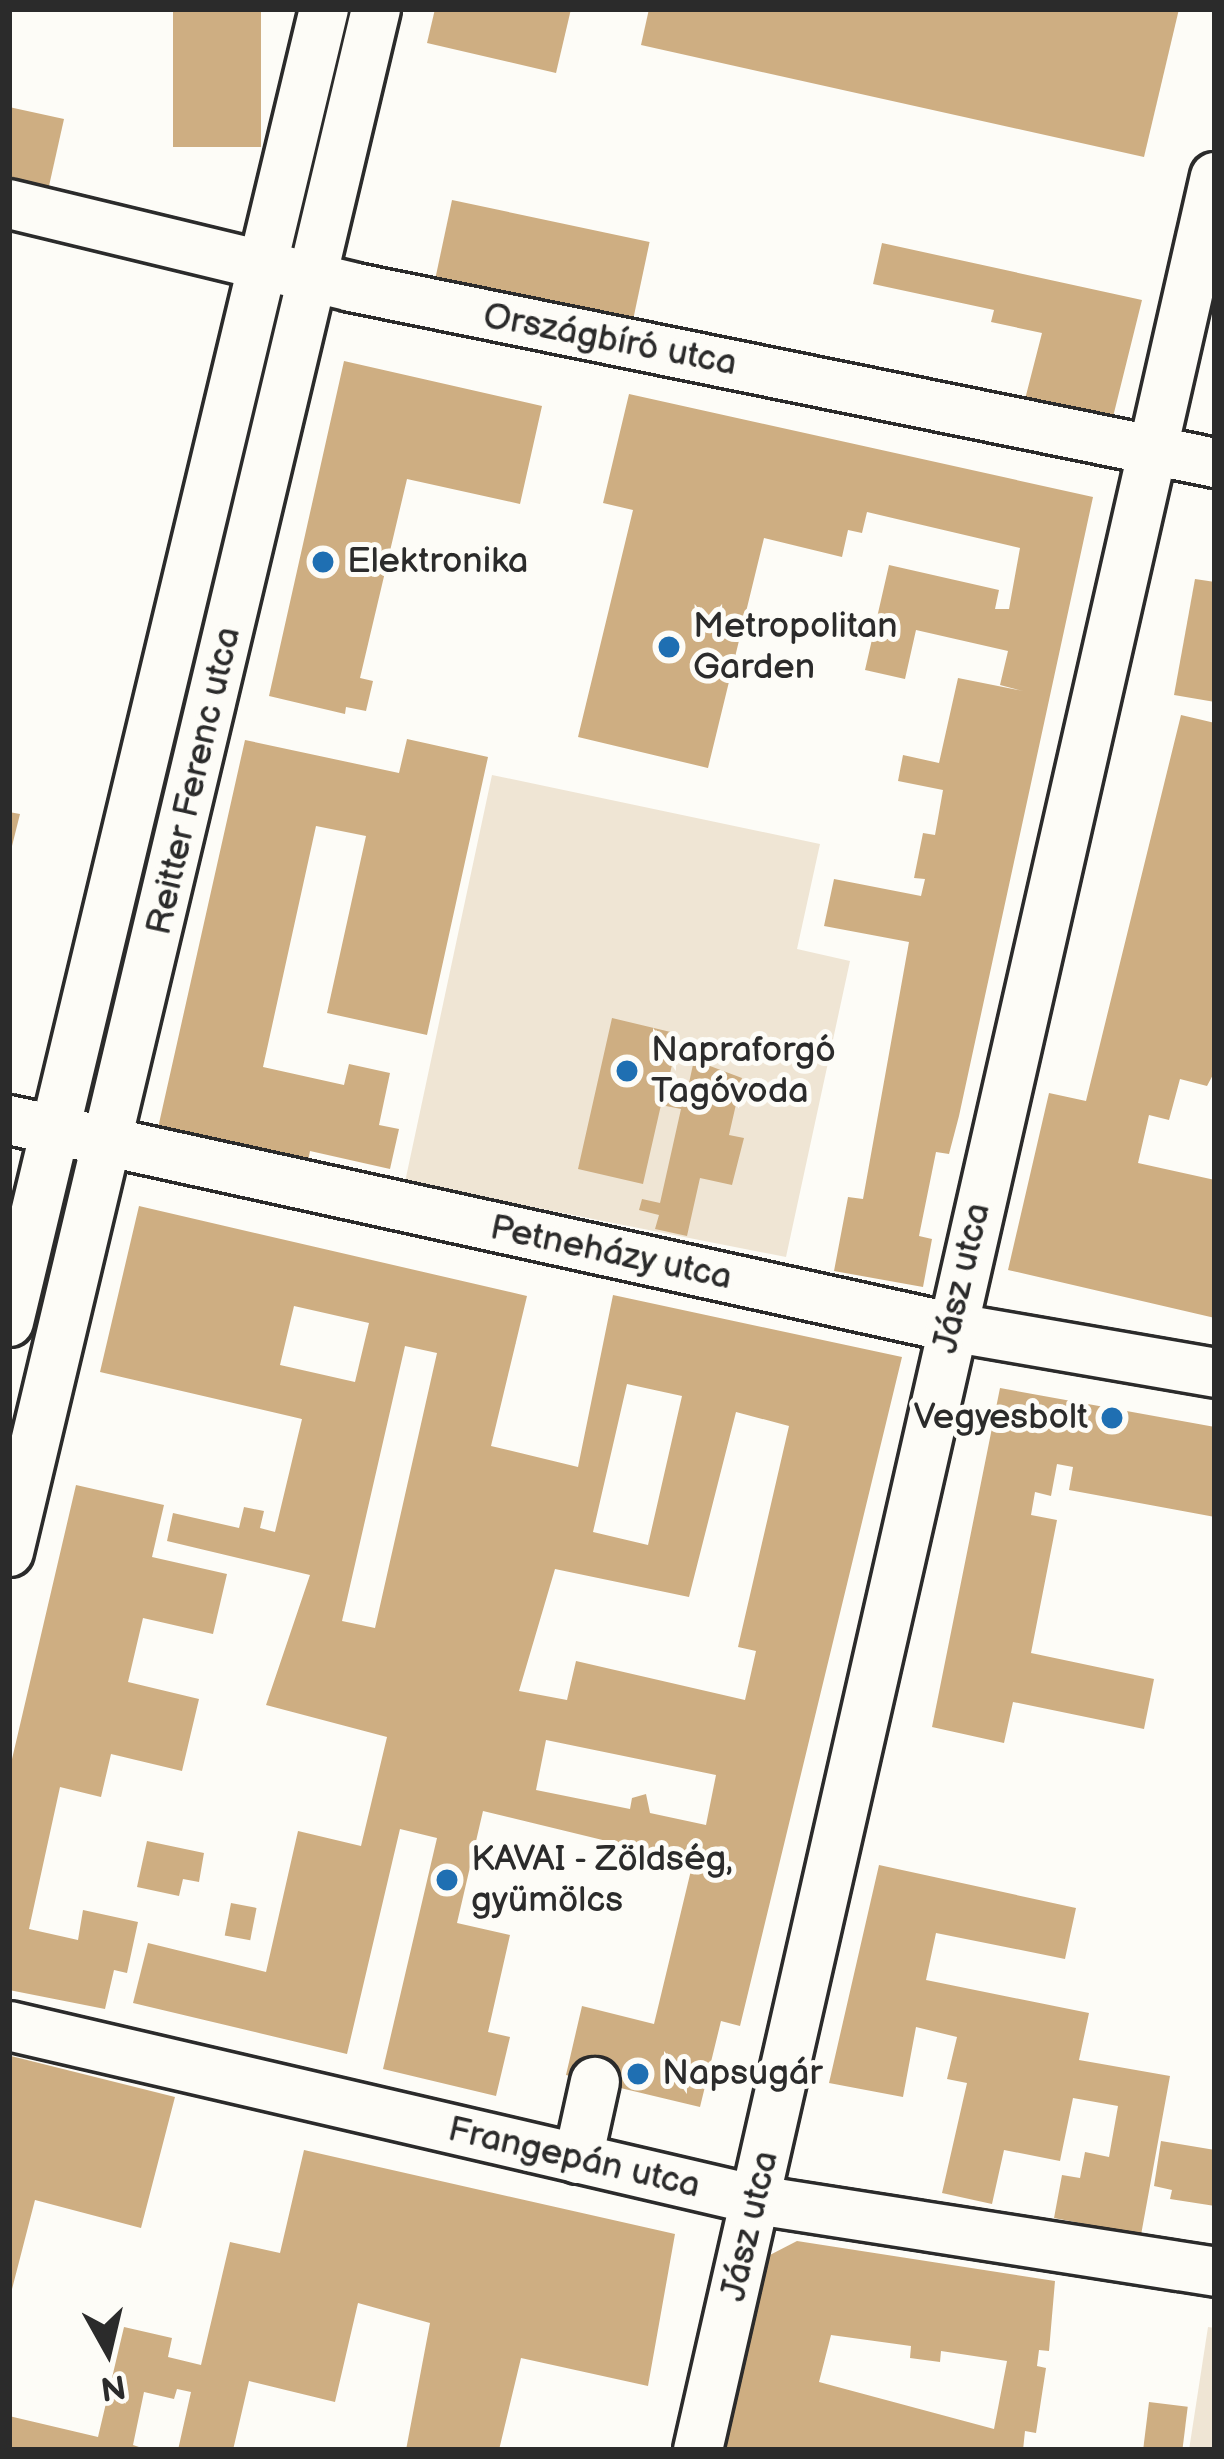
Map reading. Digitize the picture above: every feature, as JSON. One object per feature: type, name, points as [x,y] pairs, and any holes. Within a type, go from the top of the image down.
[{"type":"street","name":"Reitter Ferenc utca","points":[[9,1322],[324,9]]},
{"type":"street","name":"Reitter Ferenc utca","points":[[9,1552],[376,9]]},
{"type":"street","name":"Jász utca","points":[[698,2450],[1215,177]]},
{"type":"street","name":"Országbíró utca","points":[[9,204],[311,278],[1215,463]]},
{"type":"street","name":"Petneházy utca","points":[[9,1120],[950,1327],[1215,1373]]},
{"type":"street","name":"Frangepán utca","points":[[9,2026],[757,2200],[1215,2272]]},
{"type":"street","points":[[578,2159],[595,2082]]},
{"type":"shaded area","name":"Napraforgó Tagóvoda","points":[[492,775],[820,844],[797,949],[850,961],[786,1257],[405,1182]]},
{"type":"shaded area","points":[[1208,2327],[1215,2328],[1215,2450],[1189,2450]]},
{"type":"building","points":[[173,9],[261,9],[261,147],[173,147]]},
{"type":"building","points":[[435,9],[571,9],[556,73],[427,43]]},
{"type":"building","points":[[649,9],[1179,9],[1144,157],[641,45]]},
{"type":"building","points":[[9,107],[64,119],[47,195],[9,186]]},
{"type":"building","points":[[452,200],[650,242],[632,325],[434,283]]},
{"type":"building","points":[[882,243],[1142,300],[1110,429],[1022,411],[1042,333],[991,322],[994,310],[873,284]]},
{"type":"building","points":[[344,361],[542,406],[520,504],[407,479],[360,678],[373,681],[366,711],[346,707],[345,714],[269,696]]},
{"type":"building","points":[[629,394],[1093,497],[959,1116],[949,1154],[936,1152],[919,1236],[932,1239],[923,1287],[834,1271],[848,1197],[863,1199],[909,942],[824,926],[834,879],[921,896],[925,879],[914,878],[923,833],[935,835],[943,790],[898,781],[903,755],[939,763],[958,678],[1023,691],[1000,685],[1008,651],[916,630],[905,679],[865,670],[889,565],[999,590],[995,609],[1009,609],[1020,548],[867,512],[862,533],[848,530],[842,557],[764,538],[708,768],[578,737],[633,510],[603,503]]},
{"type":"building","points":[[1195,579],[1215,582],[1215,702],[1174,695]]},
{"type":"building","points":[[1181,715],[1215,723],[1215,1071],[1207,1086],[1180,1079],[1169,1120],[1149,1115],[1138,1163],[1215,1180],[1215,1318],[1008,1270],[1049,1093],[1086,1101]]},
{"type":"building","points":[[407,739],[488,757],[427,1035],[327,1013],[366,836],[316,826],[263,1067],[344,1085],[349,1064],[390,1073],[379,1125],[399,1129],[390,1169],[310,1151],[308,1161],[158,1128],[245,740],[399,773]]},
{"type":"building","points":[[9,812],[20,814],[11,850],[9,850]]},
{"type":"building","name":"Napraforgó Tagóvoda","points":[[612,1018],[679,1034],[669,1078],[689,1083],[694,1060],[742,1078],[729,1135],[744,1138],[732,1185],[700,1178],[687,1236],[655,1229],[659,1215],[639,1210],[642,1199],[660,1203],[681,1109],[661,1105],[643,1184],[578,1169]]},
{"type":"building","points":[[139,1206],[527,1296],[491,1446],[578,1467],[613,1295],[902,1357],[740,2026],[721,2021],[700,2107],[566,2075],[582,2006],[654,2024],[693,1862],[483,1811],[457,1923],[510,1935],[488,2032],[510,2037],[496,2096],[383,2069],[437,1838],[400,1829],[347,2054],[133,2003],[148,1943],[266,1972],[298,1831],[361,1846],[387,1737],[266,1705],[310,1575],[167,1541],[173,1513],[239,1528],[244,1507],[264,1511],[260,1528],[275,1532],[302,1419],[100,1372]],"holes":[[[294,1306],[369,1323],[355,1382],[280,1365]],[[405,1346],[437,1353],[375,1628],[342,1621]],[[627,1384],[682,1396],[648,1545],[593,1532]],[[736,1412],[789,1426],[738,1647],[756,1651],[745,1700],[576,1661],[567,1700],[519,1691],[555,1569],[689,1597]],[[546,1740],[716,1775],[706,1825],[650,1813],[646,1794],[632,1798],[630,1809],[536,1790]]]},
{"type":"building","points":[[1000,1388],[1215,1427],[1215,1517],[1069,1490],[1073,1467],[1057,1464],[1051,1496],[1035,1492],[1031,1515],[1057,1520],[1031,1653],[1154,1679],[1144,1729],[1013,1702],[1004,1743],[932,1727]]},
{"type":"building","points":[[76,1485],[164,1505],[152,1557],[227,1574],[213,1634],[143,1618],[128,1682],[199,1699],[182,1771],[111,1754],[101,1797],[60,1787],[29,1929],[78,1940],[83,1910],[138,1922],[127,1973],[114,1970],[105,2009],[9,1990],[9,1772]]},
{"type":"building","points":[[147,1841],[204,1853],[199,1882],[183,1879],[179,1896],[137,1887]]},
{"type":"building","points":[[879,1865],[1076,1908],[1065,1959],[936,1933],[926,1980],[1089,2013],[1079,2060],[1170,2076],[1141,2235],[1054,2218],[1062,2175],[1080,2178],[1085,2152],[1109,2157],[1118,2106],[1073,2098],[1060,2161],[1004,2150],[992,2204],[942,2193],[967,2083],[947,2079],[957,2037],[916,2027],[903,2097],[829,2083]]},
{"type":"building","points":[[231,1903],[257,1908],[250,1940],[225,1935]]},
{"type":"building","points":[[11,2056],[175,2097],[141,2228],[35,2200],[11,2293]]},
{"type":"building","points":[[1161,2141],[1215,2150],[1215,2206],[1170,2199],[1172,2190],[1154,2186]]},
{"type":"building","points":[[304,2150],[675,2234],[648,2386],[521,2358],[499,2450],[406,2450],[430,2323],[358,2303],[335,2402],[249,2381],[233,2450],[178,2450],[191,2392],[177,2389],[174,2399],[144,2392],[133,2445],[148,2450],[9,2450],[9,2416],[98,2437],[124,2327],[172,2338],[168,2357],[201,2365],[230,2242],[280,2253]]},
{"type":"building","points":[[797,2241],[1055,2281],[1049,2351],[1039,2350],[1037,2366],[1046,2368],[1036,2433],[1025,2431],[1023,2450],[719,2450],[766,2257]],"holes":[[[831,2335],[911,2346],[910,2358],[940,2362],[941,2351],[1007,2361],[994,2429],[819,2382]]]},
{"type":"building","points":[[1149,2402],[1188,2407],[1182,2450],[1143,2450]]},
{"type":"place","name":"Elektronika","points":[[323,562]]},
{"type":"place","name":"Metropolitan Garden","points":[[669,647]]},
{"type":"place","name":"Napraforgó Tagóvoda","points":[[627,1071]]},
{"type":"place","name":"Vegyesbolt","points":[[1112,1418]]},
{"type":"place","name":"KAVAI - Zöldség, gyümölcs","points":[[447,1880]]},
{"type":"place","name":"Napsugár","points":[[638,2074]]}]
